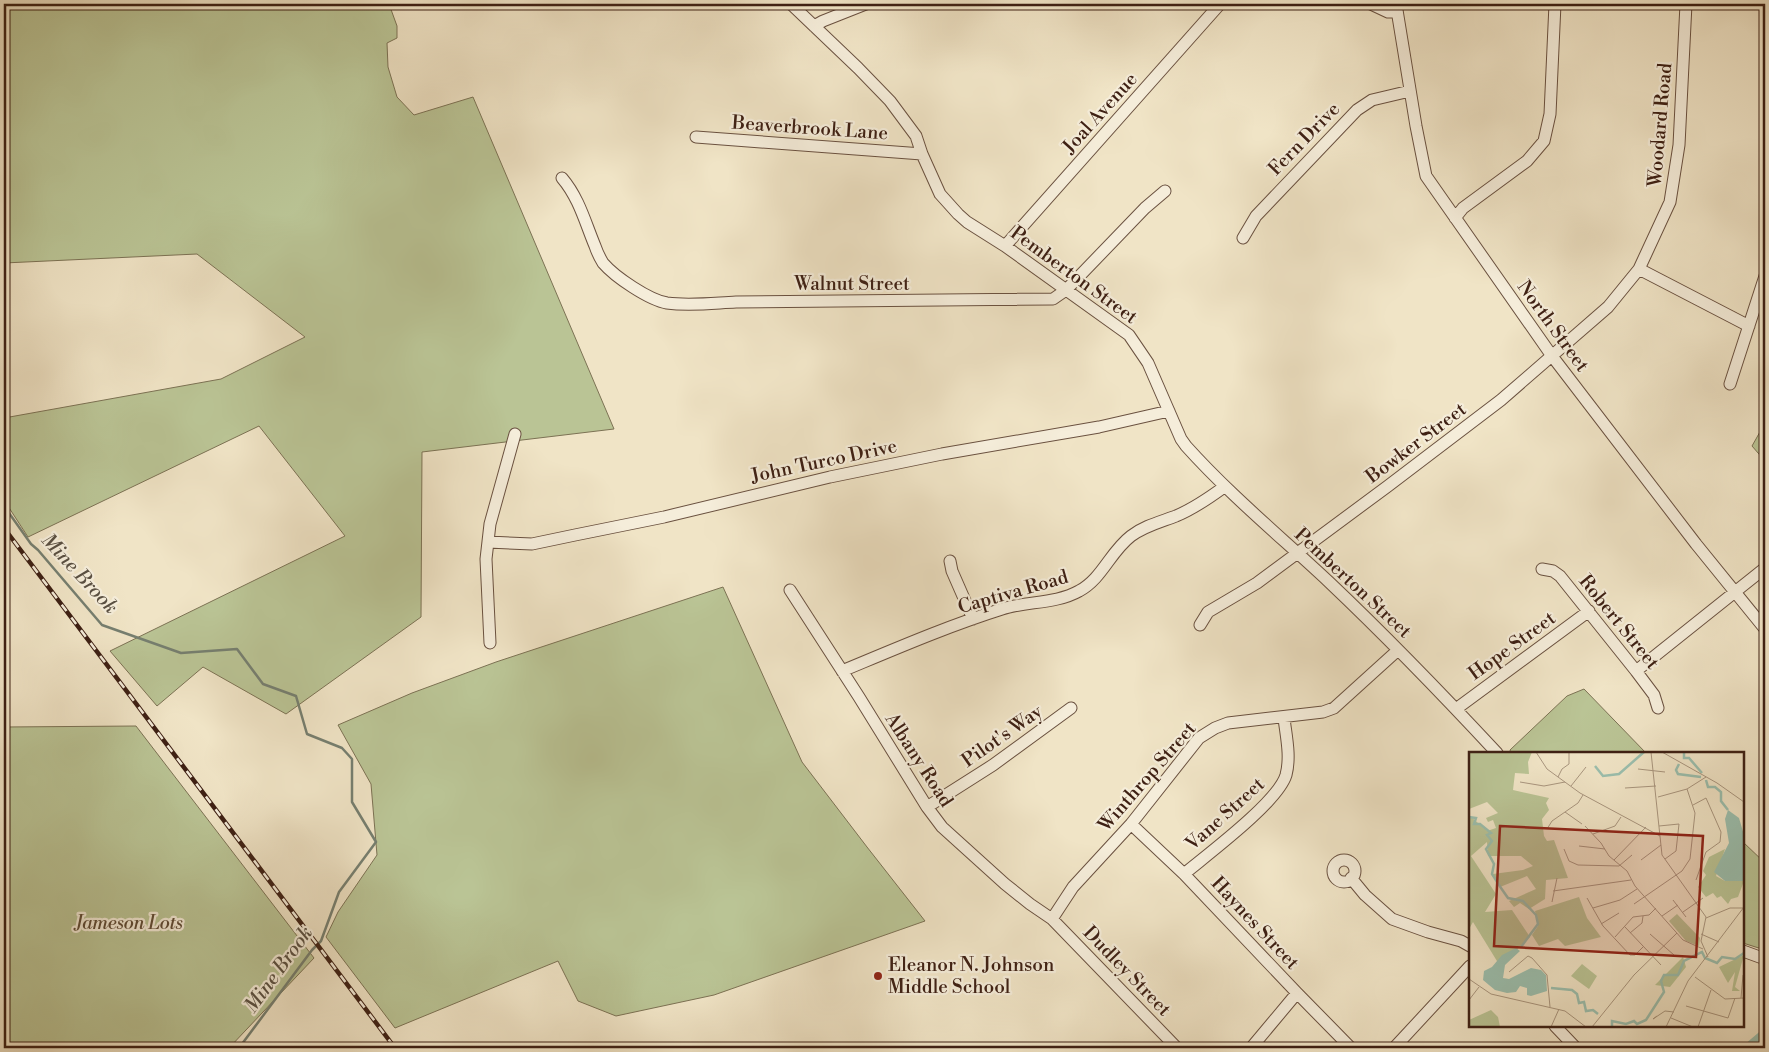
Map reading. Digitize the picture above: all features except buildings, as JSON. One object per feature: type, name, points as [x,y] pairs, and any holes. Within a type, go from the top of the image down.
[{"type":"street","name":"Pemberton Street","points":[[791,4],[890,101],[916,136],[940,194],[967,222],[1005,246],[1129,335],[1148,363],[1181,439],[1224,487],[1297,553],[1398,650],[1456,708],[1496,752]]},
{"type":"street","points":[[814,26],[866,4]]},
{"type":"street","name":"Joal Avenue","points":[[1005,246],[1220,4]]},
{"type":"street","points":[[1371,4],[1388,12],[1396,8]]},
{"type":"street","points":[[1455,218],[1463,208],[1527,161],[1544,142],[1550,114],[1555,4]]},
{"type":"street","name":"Woodard Road","points":[[1552,356],[1608,308],[1639,269],[1670,202],[1679,145],[1686,4]]},
{"type":"street","name":"North Street","points":[[1396,8],[1426,176],[1552,356],[1765,629]]},
{"type":"street","name":"Fern Drive","points":[[1242,238],[1256,216],[1356,110],[1372,100],[1410,91]]},
{"type":"street","name":"Beaverbrook Lane","points":[[696,137],[922,154]]},
{"type":"street","name":"Walnut Street","points":[[562,178],[572,189],[602,261],[615,275],[662,302],[697,304],[1049,300],[1058,297],[1066,290],[1145,208],[1165,191]]},
{"type":"street","points":[[1639,269],[1748,326]]},
{"type":"street","points":[[1730,384],[1765,276]]},
{"type":"street","name":"Bowker Street","points":[[1200,625],[1208,612],[1257,583],[1388,486],[1501,400],[1552,356]]},
{"type":"street","name":"John Turco Drive","points":[[488,542],[532,544],[575,536],[664,517],[830,477],[942,454],[1099,427],[1169,411]]},
{"type":"street","points":[[490,643],[486,559],[490,524],[515,434]]},
{"type":"street","name":"Captiva Road","points":[[842,671],[1004,608],[1079,592],[1091,583],[1118,548],[1131,536],[1200,504],[1224,487]]},
{"type":"street","points":[[950,561],[952,571],[973,619]]},
{"type":"street","points":[[1636,671],[1765,568]]},
{"type":"street","name":"Robert Street","points":[[1542,569],[1553,571],[1560,576],[1654,695],[1658,708]]},
{"type":"street","name":"Albany Road","points":[[790,590],[927,807],[942,827],[978,862],[1030,904],[1052,919]]},
{"type":"street","name":"Hope Street","points":[[1456,708],[1589,611]]},
{"type":"street","name":"Winthrop Street","points":[[1052,919],[1073,887],[1131,824],[1199,738],[1215,728],[1228,723],[1284,718],[1323,712],[1334,708],[1398,650]]},
{"type":"street","name":"Pilot's Way","points":[[927,807],[993,765],[1071,708]]},
{"type":"street","name":"Vane Street","points":[[1184,874],[1253,815],[1282,786],[1289,758],[1284,718]]},
{"type":"street","name":"Haynes Street","points":[[1131,824],[1184,874],[1351,1048]]},
{"type":"street","points":[[1352,878],[1365,895],[1392,919],[1461,941],[1469,945]]},
{"type":"street","name":"Dudley Street","points":[[1052,919],[1176,1048]]},
{"type":"street","points":[[1744,951],[1765,959]]},
{"type":"street","points":[[1394,1048],[1469,967]]},
{"type":"street","points":[[1251,1048],[1297,993]]},
{"type":"street","points":[[1556,1027],[1576,1048]]},
{"type":"green space","points":[[4,4],[389,4],[397,26],[397,38],[387,43],[388,67],[397,97],[414,115],[473,97],[614,429],[422,452],[421,617],[286,714],[203,667],[157,706],[110,651],[345,536],[259,426],[28,537],[4,500],[4,418],[221,379],[305,337],[197,254],[4,263]]},
{"type":"green space","points":[[1765,423],[1765,461],[1752,446]]},
{"type":"green space","points":[[723,587],[802,762],[925,921],[714,995],[616,1016],[578,1001],[558,961],[395,1028],[326,937],[338,912],[377,855],[371,784],[338,725],[412,693],[496,662]]},
{"type":"green space","points":[[1584,689],[1645,752],[1511,752],[1510,750],[1567,696]]},
{"type":"green space","name":"Jameson Lots","points":[[136,726],[314,958],[229,1048],[4,1048],[4,727]]},
{"type":"green space","points":[[1744,843],[1765,863],[1765,950],[1744,943]]},
{"type":"waterway","name":"Mine Brook","points":[[4,506],[31,544],[102,625],[181,653],[237,649],[263,684],[296,696],[307,734],[342,748],[352,759],[352,802],[376,842],[339,892],[321,941],[312,950],[239,1048]]},
{"type":"waterway","points":[[1752,1048],[1765,1037]]},
{"type":"railway","points":[[4,528],[395,1048]]},
{"type":"place","name":"Eleanor N. Johnson Middle School","points":[[878,976]]}]
